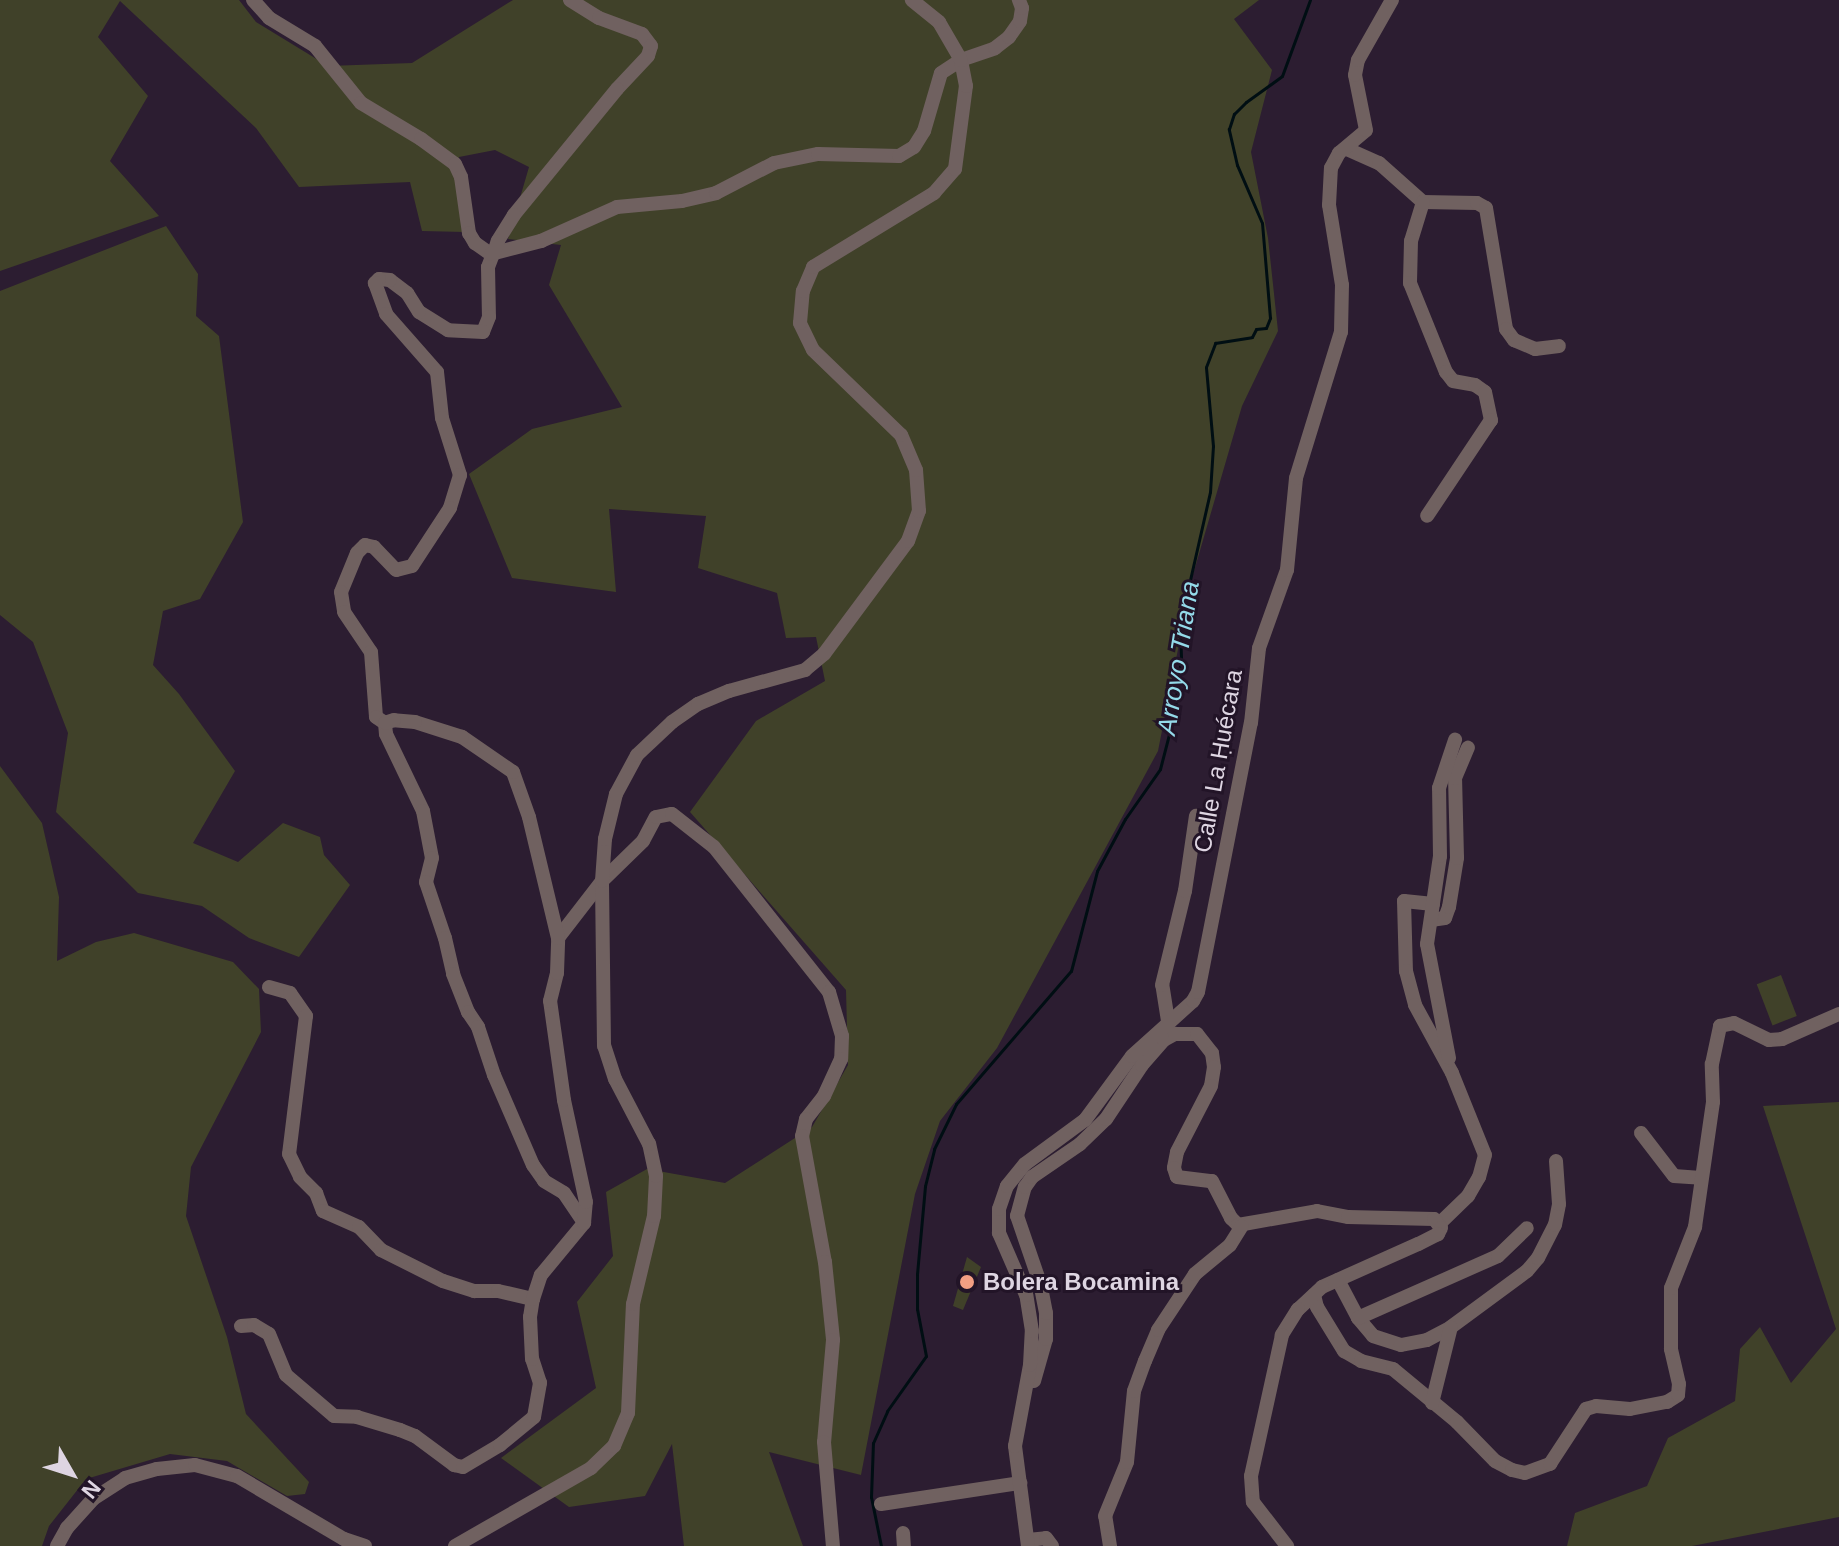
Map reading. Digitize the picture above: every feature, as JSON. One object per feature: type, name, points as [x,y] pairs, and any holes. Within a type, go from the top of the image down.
[{"type":"street","points":[[253,0],[269,18],[315,46],[361,103],[421,139],[455,164],[461,177],[469,233],[475,243],[491,254],[541,241],[617,207],[682,201],[716,193],[774,163],[818,154],[899,156],[914,147],[924,131],[941,73],[961,60],[995,48],[1009,37],[1020,21],[1022,8],[1019,0]]},
{"type":"street","points":[[385,723],[376,717],[369,646],[341,603],[343,582],[357,553],[370,544],[396,570],[412,566],[450,508],[460,475],[442,418],[437,372],[386,314],[375,283],[379,279],[390,280],[407,293],[419,312],[448,330],[483,332],[489,317],[491,254],[514,215],[617,89],[648,56],[651,46],[642,34],[599,18],[570,0]]},
{"type":"street","points":[[455,1546],[591,1468],[614,1446],[628,1413],[633,1304],[654,1216],[656,1176],[649,1144],[615,1079],[604,1046],[602,881],[605,839],[616,794],[637,755],[672,722],[698,704],[729,691],[805,670],[824,654],[908,541],[919,511],[916,470],[901,435],[813,350],[800,323],[803,291],[813,267],[934,193],[955,169],[966,86],[961,60],[939,22],[912,0]]},
{"type":"street","name":"Calle La Ḥuécara","points":[[1028,1543],[1015,1446],[1030,1365],[1032,1331],[1026,1295],[999,1233],[997,1221],[1007,1186],[1025,1164],[1085,1120],[1132,1056],[1193,1001],[1201,978],[1251,723],[1259,648],[1287,570],[1292,498],[1341,332],[1342,285],[1329,194],[1331,168],[1339,153],[1362,137],[1367,123],[1355,75],[1358,60],[1392,0]]},
{"type":"street","points":[[1347,149],[1379,163],[1423,202],[1477,203],[1486,208],[1506,329],[1514,340],[1535,349],[1559,346]]},
{"type":"street","points":[[1423,202],[1411,241],[1410,283],[1446,372],[1453,381],[1475,385],[1485,392],[1491,420],[1427,516]]},
{"type":"street","points":[[241,1326],[254,1325],[269,1334],[286,1375],[334,1416],[357,1417],[400,1430],[415,1436],[454,1465],[463,1467],[527,1425],[538,1410],[540,1383],[532,1359],[530,1317],[533,1299],[541,1275],[584,1223],[586,1202],[564,1100],[550,1001],[557,973],[558,938],[529,817],[513,772],[462,737],[415,722],[394,720],[385,723]]},
{"type":"street","points":[[385,723],[386,734],[427,824],[432,858],[426,882],[463,1000],[478,1027],[494,1075],[533,1165],[544,1181],[564,1193],[584,1223]]},
{"type":"street","points":[[1452,1073],[1427,944],[1440,856],[1439,788],[1455,740]]},
{"type":"street","points":[[1431,920],[1445,918],[1449,907],[1457,858],[1455,778],[1468,748]]},
{"type":"street","points":[[558,938],[602,881],[643,841],[656,817],[672,814],[714,847],[829,992],[842,1036],[841,1059],[824,1096],[806,1119],[802,1136],[825,1262],[833,1340],[824,1442],[833,1546]]},
{"type":"street","name":"Calle La Ḥuécara","points":[[1168,1021],[1162,985],[1185,891],[1196,816]]},
{"type":"street","points":[[1287,1546],[1253,1502],[1251,1476],[1282,1335],[1298,1309],[1314,1295],[1338,1280],[1438,1234],[1440,1223],[1468,1196],[1479,1177],[1485,1155],[1452,1073],[1415,1005],[1406,971],[1404,901],[1433,904]]},
{"type":"street","points":[[269,987],[290,993],[306,1016],[289,1154],[300,1177],[316,1193],[323,1211],[359,1227],[381,1250],[443,1281],[474,1291],[533,1299]]},
{"type":"street","points":[[1314,1295],[1317,1307],[1344,1351],[1361,1361],[1393,1369],[1457,1422],[1483,1450],[1512,1470],[1525,1473],[1539,1470],[1550,1464],[1586,1409],[1596,1406],[1651,1407],[1678,1395],[1671,1349],[1671,1288],[1695,1227],[1713,1102],[1712,1064],[1720,1026],[1734,1023],[1769,1040],[1782,1039],[1839,1014]]},
{"type":"street","points":[[1023,1393],[1034,1381],[1046,1339],[1044,1297],[1017,1216],[1025,1187],[1032,1177],[1094,1132],[1152,1051],[1175,1034],[1197,1034],[1207,1042],[1214,1067],[1211,1086],[1177,1152],[1174,1168],[1177,1177],[1212,1181],[1231,1218],[1242,1226]]},
{"type":"street","points":[[1641,1133],[1674,1176],[1701,1178]]},
{"type":"street","points":[[1338,1280],[1358,1318],[1373,1336],[1401,1345],[1427,1340],[1451,1327],[1527,1271],[1538,1258],[1555,1225],[1559,1204],[1556,1161]]},
{"type":"street","points":[[1110,1546],[1105,1516],[1127,1462],[1134,1391],[1145,1361],[1158,1330],[1195,1274],[1230,1245],[1242,1226],[1298,1212],[1317,1211],[1348,1217],[1434,1219],[1440,1223]]},
{"type":"street","points":[[1358,1318],[1498,1256],[1527,1228]]},
{"type":"street","points":[[1432,1403],[1451,1327]]},
{"type":"street","points":[[57,1546],[67,1528],[93,1499],[125,1478],[157,1469],[195,1465],[237,1476],[344,1539],[365,1546]]},
{"type":"street","points":[[881,1504],[1020,1483]]},
{"type":"street","points":[[1028,1543],[1046,1538],[1052,1546]]},
{"type":"green space","points":[[0,0],[239,0],[256,22],[328,66],[412,63],[513,0],[1259,0],[1234,19],[1272,70],[1251,152],[1268,238],[1278,331],[1242,406],[1192,578],[1158,751],[997,1048],[940,1121],[915,1194],[861,1475],[769,1452],[803,1546],[684,1546],[672,1444],[645,1496],[569,1507],[501,1458],[596,1388],[577,1302],[613,1256],[606,1192],[647,1169],[725,1183],[812,1127],[848,1065],[846,990],[690,812],[756,721],[825,681],[816,637],[786,638],[777,593],[698,568],[706,516],[609,509],[616,592],[512,578],[469,474],[532,429],[622,407],[549,285],[561,245],[508,239],[529,167],[495,150],[459,157],[465,232],[422,231],[410,182],[299,187],[256,128],[120,1],[98,37],[148,96],[110,161],[159,216],[0,271]]},
{"type":"green space","points":[[166,226],[198,274],[196,316],[219,336],[243,522],[200,599],[163,611],[153,665],[179,694],[235,771],[193,843],[238,862],[283,823],[320,837],[324,855],[350,885],[299,957],[249,938],[202,906],[138,893],[56,812],[68,733],[33,642],[0,615],[0,291]]},
{"type":"green space","points":[[0,766],[42,823],[59,897],[57,961],[96,942],[134,933],[233,962],[259,989],[261,1032],[191,1167],[186,1216],[227,1337],[246,1414],[309,1482],[305,1494],[287,1496],[227,1461],[170,1454],[86,1479],[49,1526],[42,1546],[0,1546]]},
{"type":"green space","points":[[1781,975],[1797,1016],[1772,1025],[1757,984]]},
{"type":"green space","points":[[1839,1102],[1839,1517],[1692,1546],[1567,1546],[1575,1513],[1647,1486],[1668,1438],[1735,1401],[1740,1349],[1760,1327],[1791,1383],[1836,1329],[1763,1106]]},
{"type":"green space","name":"Bolera Bocamina","points":[[967,1257],[981,1267],[963,1310],[953,1306]]},
{"type":"waterway","name":"Arroyo Triana","points":[[881,1546],[871,1497],[873,1443],[887,1411],[926,1356],[917,1309],[917,1274],[925,1186],[934,1149],[956,1104],[1071,971],[1097,871],[1125,819],[1160,769],[1174,715],[1181,657],[1180,624],[1210,492],[1213,446],[1206,367],[1215,343],[1252,337],[1256,329],[1266,328],[1270,318],[1262,223],[1237,165],[1229,129],[1234,114],[1282,76],[1310,0]]},
{"type":"place","name":"Bolera Bocamina","points":[[967,1282]]}]
